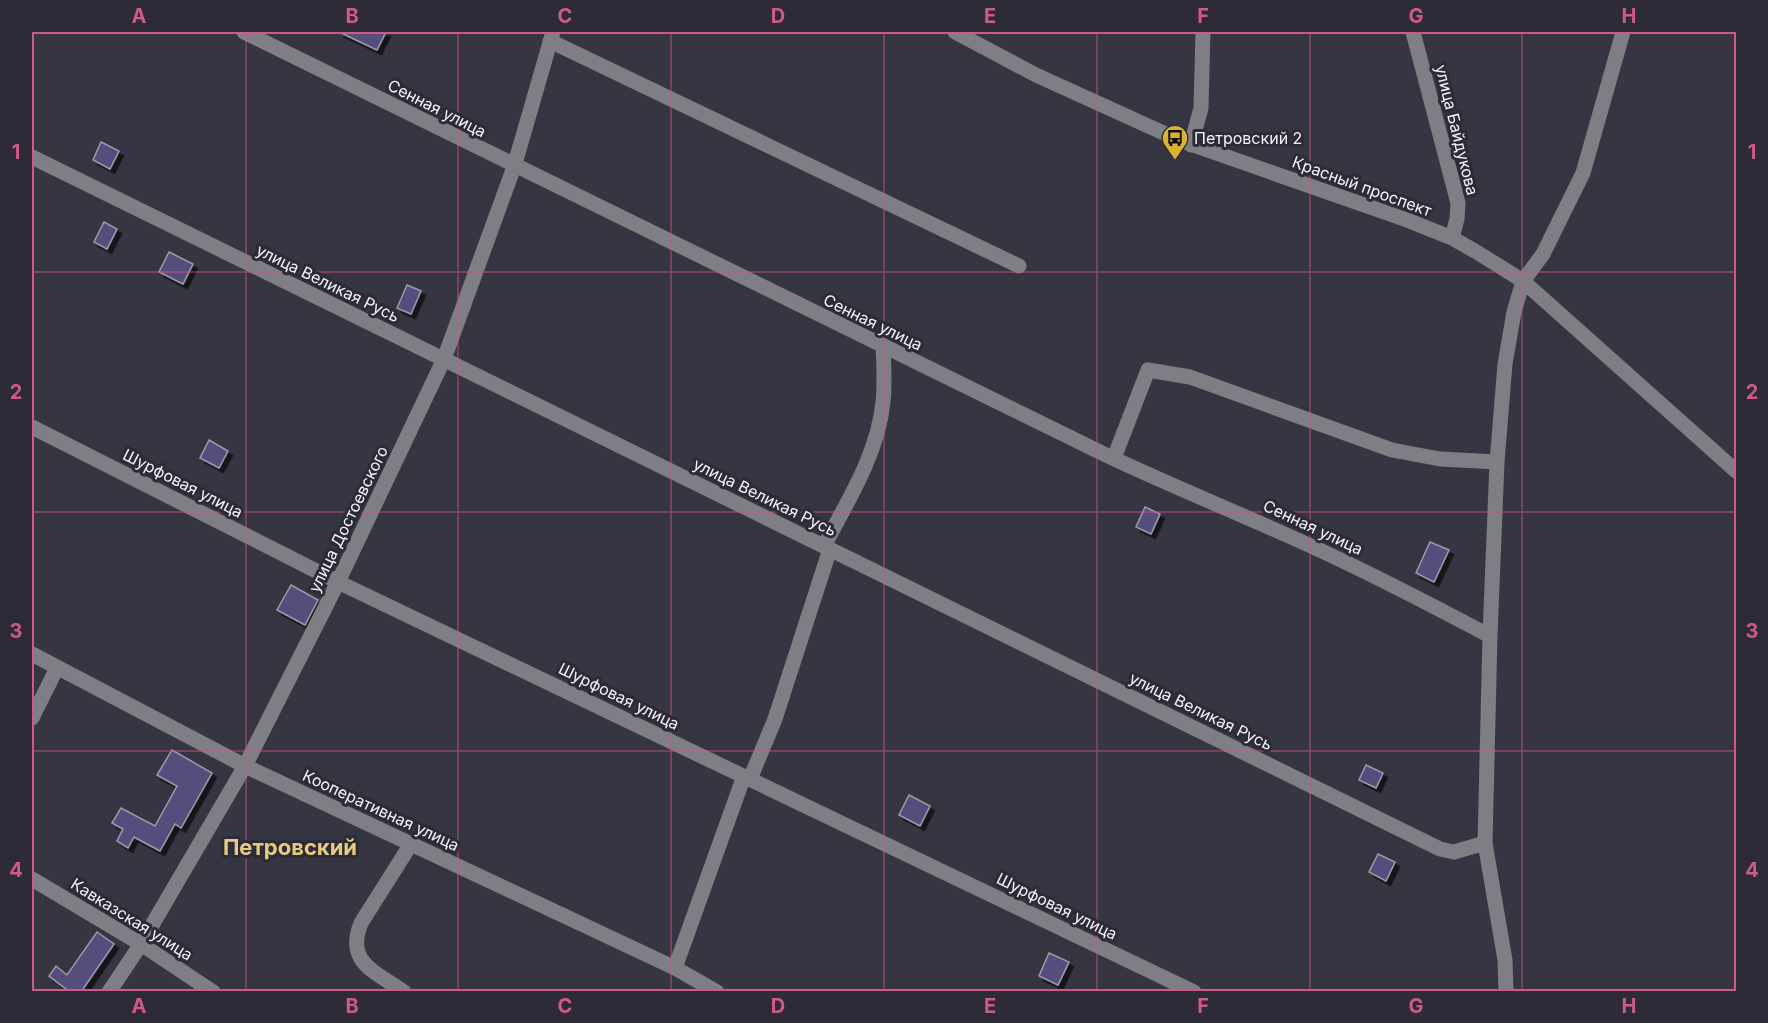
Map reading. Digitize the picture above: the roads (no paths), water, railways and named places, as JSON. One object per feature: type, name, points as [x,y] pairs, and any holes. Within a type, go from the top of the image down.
[{"type":"street","name":"Сенная улица","points":[[244,32],[883,347],[1113,458],[1373,575],[1490,636]]},
{"type":"street","name":"Красный проспект","points":[[955,32],[1036,75],[1191,144],[1452,238],[1523,281],[1737,471]]},
{"type":"street","points":[[1191,144],[1201,108],[1203,32]]},
{"type":"street","name":"улица Байдукова","points":[[1413,32],[1458,203],[1452,238]]},
{"type":"street","points":[[1506,992],[1505,960],[1485,843],[1497,462],[1505,364],[1514,312],[1523,281],[1543,254],[1583,173],[1623,32]]},
{"type":"street","name":"улица Достоевского","points":[[109,992],[141,944],[245,765],[338,582],[444,359],[514,167],[551,36]]},
{"type":"street","points":[[551,36],[1019,266]]},
{"type":"street","name":"улица Великая Русь","points":[[32,157],[1440,849],[1454,852],[1485,843]]},
{"type":"street","points":[[675,968],[747,778],[775,719],[827,548],[876,437],[883,403],[883,347]]},
{"type":"street","points":[[1113,458],[1148,370],[1190,376],[1392,450],[1440,459],[1497,462]]},
{"type":"street","name":"Шурфовая улица","points":[[32,427],[338,582],[1194,992]]},
{"type":"street","name":"Кооперативная улица","points":[[32,654],[245,765],[675,968],[717,992]]},
{"type":"street","points":[[32,718],[57,668]]},
{"type":"street","points":[[404,992],[359,958],[355,948],[355,937],[361,923],[411,844]]},
{"type":"street","name":"Кавказская улица","points":[[32,879],[141,944],[213,992]]},
{"type":"place","name":"Петровский 2","points":[[1175,161]]},
{"type":"district","name":"Петровский","points":[[290,847]]}]
